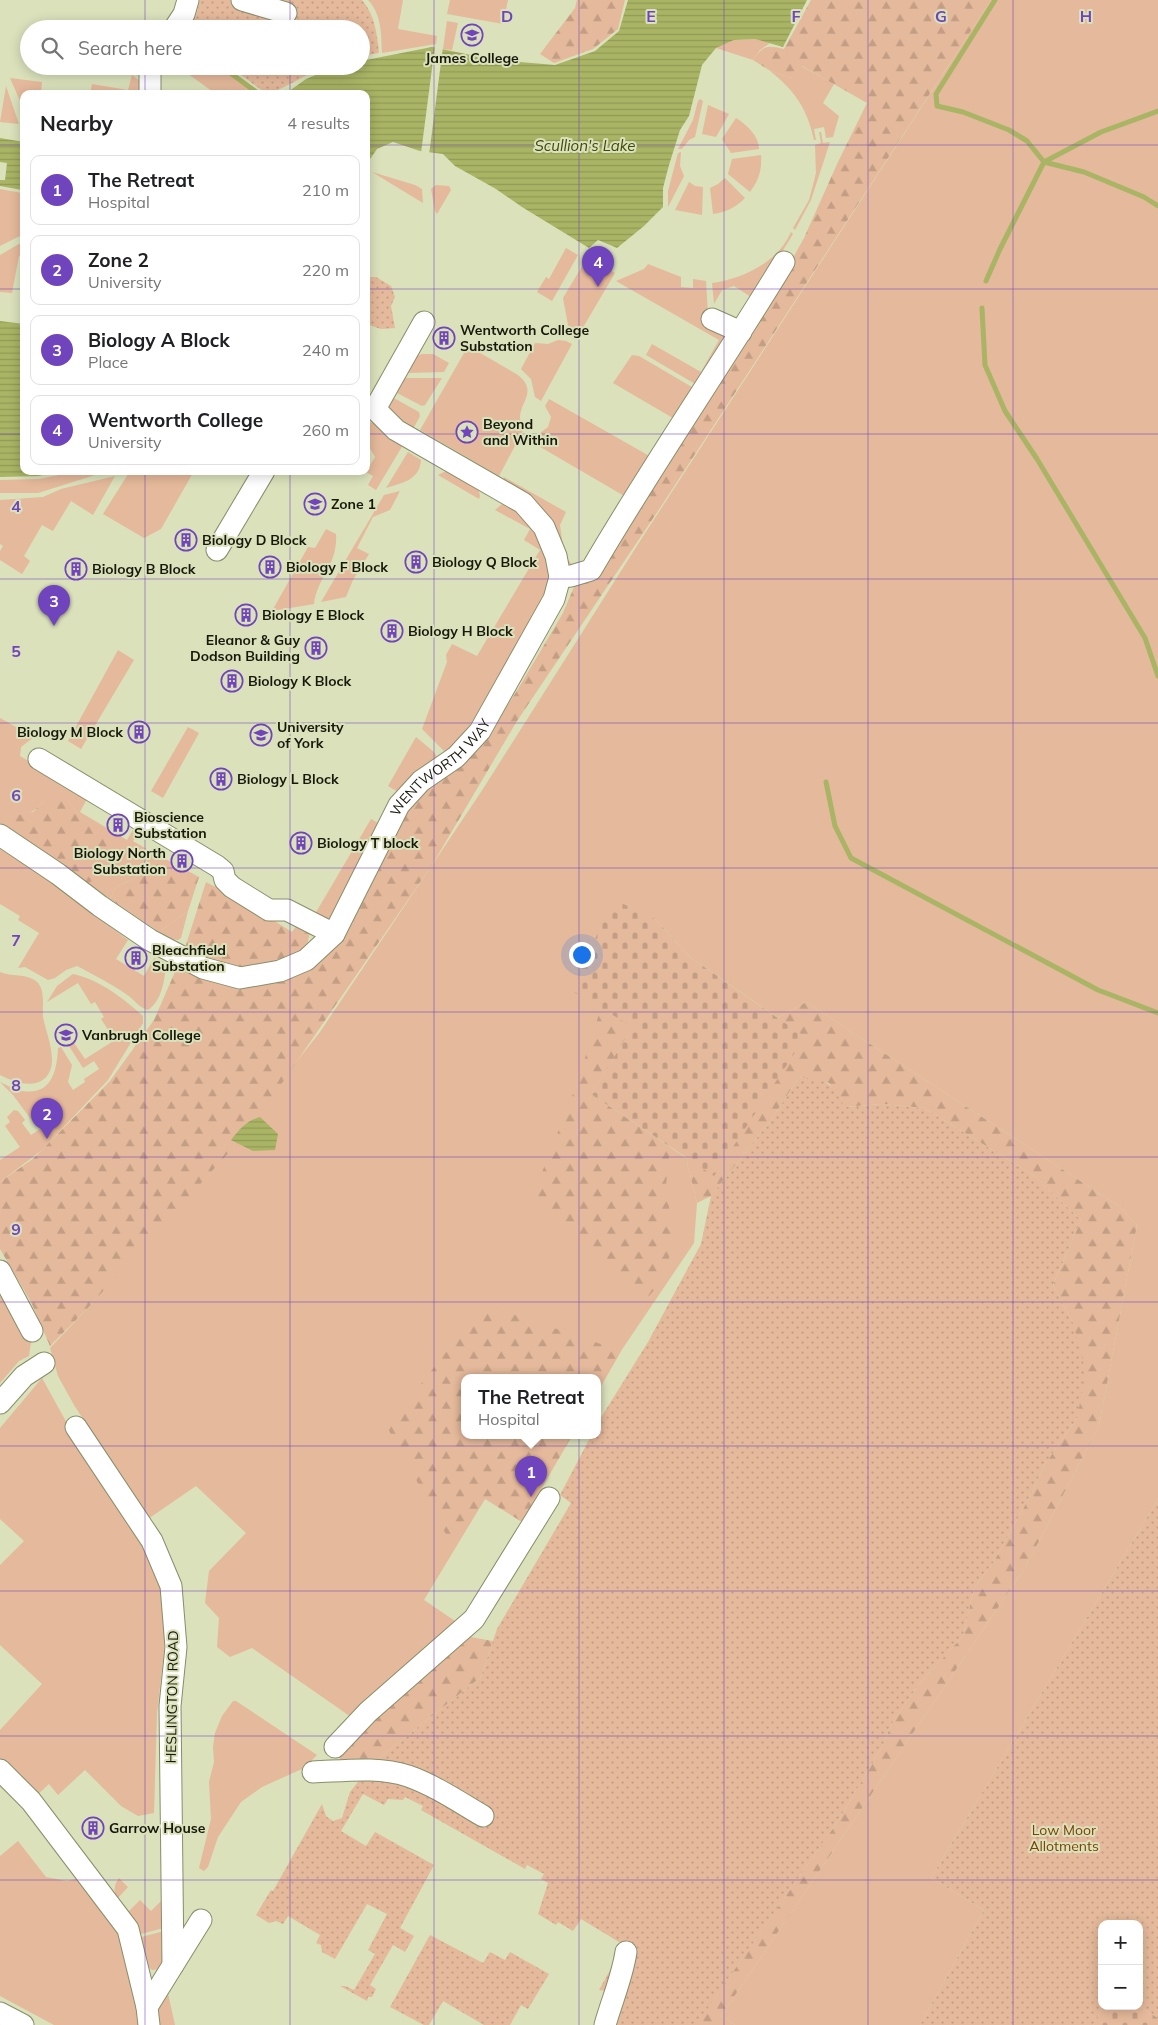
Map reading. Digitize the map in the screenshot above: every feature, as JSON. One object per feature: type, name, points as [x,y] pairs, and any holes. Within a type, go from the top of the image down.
[{"type":"street","points":[[180,20],[188,0]]},
{"type":"street","points":[[242,0],[286,12]]},
{"type":"street","points":[[149,75],[150,90]]},
{"type":"street","points":[[560,578],[591,570],[614,530],[784,262]]},
{"type":"street","points":[[712,319],[741,332]]},
{"type":"street","name":"WENTWORTH WAY","points":[[0,835],[150,940],[202,968],[240,978],[280,971],[306,960],[334,934],[399,805],[421,781],[456,757],[480,732],[554,599],[560,578],[556,556],[544,527],[523,503],[396,430],[371,409],[424,322]]},
{"type":"street","points":[[217,550],[262,475]]},
{"type":"street","points":[[39,759],[63,765],[217,866],[223,871],[225,880],[232,887],[269,910],[287,910],[334,934]]},
{"type":"street","points":[[0,1271],[32,1331]]},
{"type":"street","points":[[0,1403],[24,1376],[44,1363]]},
{"type":"street","name":"HESLINGTON ROAD","points":[[76,1427],[152,1541],[171,1586],[176,1647],[170,1706],[173,1965]]},
{"type":"street","points":[[335,1747],[368,1712],[474,1619],[549,1498]]},
{"type":"street","points":[[0,1770],[31,1801],[128,1929],[148,2016]]},
{"type":"street","points":[[313,1772],[387,1772],[407,1776],[430,1786],[483,1816]]},
{"type":"street","points":[[148,2016],[173,1965],[201,1920]]},
{"type":"street","points":[[605,2025],[613,1995],[623,1972],[626,1952]]},
{"type":"street","points":[[0,2013],[23,2025]]},
{"type":"green space","points":[[200,0],[362,0],[373,18],[379,53],[370,54],[370,20],[193,20]]},
{"type":"green space","points":[[368,0],[403,0],[398,29],[437,36],[436,44],[382,53],[378,18]]},
{"type":"green space","points":[[450,0],[508,0],[503,24],[447,14]]},
{"type":"green space","points":[[577,0],[625,0],[618,29],[593,49],[554,63],[540,54],[575,8]]},
{"type":"green space","points":[[811,0],[991,0],[660,508],[517,721],[432,865],[251,1128],[87,1309],[50,1346],[31,1302],[0,1249],[0,1182],[34,1158],[110,1081],[154,1020],[178,965],[205,978],[312,964],[396,824],[418,793],[486,738],[518,689],[563,613],[574,587],[594,573],[774,292],[804,238],[867,103],[802,66],[791,78],[769,70],[753,60],[766,47],[784,49]]},
{"type":"green space","points":[[991,0],[1158,0],[1158,1499],[931,1878],[984,1910],[920,2025],[735,2025],[721,2016],[1025,1568],[1099,1426],[1137,1225],[1120,1207],[806,1002],[778,1018],[690,957],[655,919],[633,1027],[591,1094],[686,1158],[697,1203],[694,1243],[621,1351],[601,1386],[601,1374],[461,1374],[461,1439],[568,1439],[485,1499],[424,1600],[455,1621],[354,1719],[252,1648],[230,1657],[217,1647],[219,1618],[205,1603],[209,1571],[246,1533],[196,1486],[148,1519],[74,1405],[58,1376],[50,1348],[211,1170],[320,1032],[481,792],[640,541]]},
{"type":"green space","points":[[447,21],[458,23],[452,50],[443,49]]},
{"type":"green space","points":[[755,39],[770,43],[760,50],[753,60],[716,48],[734,40]]},
{"type":"green space","points":[[801,66],[834,84],[823,103],[839,116],[833,137],[826,138],[824,127],[814,129],[816,140],[814,140],[808,119],[799,101],[786,85],[769,70],[791,78]]},
{"type":"green space","points":[[132,75],[141,82],[142,90],[128,90]]},
{"type":"green space","points":[[190,75],[232,75],[251,90],[210,90]]},
{"type":"green space","points":[[241,75],[306,75],[277,90],[262,90]]},
{"type":"green space","points":[[10,78],[42,82],[41,90],[20,90],[20,101]]},
{"type":"green space","points":[[92,84],[128,90],[91,90]]},
{"type":"green space","points":[[6,86],[19,124],[0,122]]},
{"type":"green space","points":[[700,99],[703,101],[695,137],[689,140],[682,149],[678,149],[693,120]]},
{"type":"green space","points":[[708,105],[729,114],[716,137],[702,134]]},
{"type":"green space","points":[[736,118],[752,131],[759,149],[731,153],[722,139]]},
{"type":"green space","points":[[819,132],[821,132],[823,143],[830,142],[811,200],[795,230],[793,228],[809,200],[816,173],[815,145],[821,143]]},
{"type":"green space","points":[[681,152],[680,166],[684,176],[668,207],[668,191],[678,153]]},
{"type":"green space","points":[[761,155],[759,175],[750,192],[728,174],[732,159]]},
{"type":"green space","points":[[372,172],[415,185],[422,189],[423,203]]},
{"type":"green space","points":[[725,178],[745,198],[730,209],[713,214],[710,188]]},
{"type":"green space","points":[[689,182],[695,186],[703,187],[702,215],[675,210]]},
{"type":"green space","points":[[436,185],[449,186],[451,190],[437,214],[431,189]]},
{"type":"green space","points":[[0,189],[20,193],[20,236],[0,246]]},
{"type":"green space","points":[[791,232],[793,234],[756,295],[751,297],[734,286],[722,290],[714,304],[712,283],[736,278],[758,267],[778,252]]},
{"type":"green space","points":[[20,243],[20,256],[12,293],[0,292],[0,255]]},
{"type":"green space","points":[[566,248],[578,255],[552,301],[537,292],[546,277],[549,279]]},
{"type":"green space","points":[[591,259],[615,273],[578,336],[569,330],[563,298],[584,263]]},
{"type":"green space","points":[[648,264],[681,277],[681,287],[693,288],[693,279],[706,281],[708,315],[721,330],[728,344],[702,388],[646,355],[652,344],[701,372],[719,340],[616,281],[644,269]]},
{"type":"green space","points":[[370,277],[376,277],[391,286],[395,297],[391,306],[395,328],[381,329],[370,325]]},
{"type":"green space","points":[[558,340],[572,344],[541,401],[535,397],[531,379],[521,369],[535,343],[548,344]]},
{"type":"green space","points":[[468,346],[518,375],[525,382],[527,389],[527,395],[520,414],[520,421],[524,429],[499,476],[420,430]]},
{"type":"green space","points":[[433,354],[449,363],[444,372],[406,373],[417,356]]},
{"type":"green space","points":[[632,355],[639,356],[697,390],[678,421],[613,383]]},
{"type":"green space","points":[[406,378],[442,378],[425,405],[422,406],[397,393],[396,389],[402,380]]},
{"type":"green space","points":[[392,397],[419,412],[420,416],[412,431],[389,410],[389,403]]},
{"type":"green space","points":[[549,399],[653,458],[626,497],[530,441],[548,427],[551,417],[545,406]]},
{"type":"green space","points":[[370,422],[376,424],[403,445],[376,490],[368,485],[373,476],[370,474],[370,465],[375,457],[370,449]]},
{"type":"green space","points":[[408,452],[421,460],[417,472],[409,480],[386,488]]},
{"type":"green space","points":[[446,471],[478,487],[479,499],[438,475]]},
{"type":"green space","points":[[59,475],[95,475],[38,493],[0,493],[0,480],[39,479]]},
{"type":"green space","points":[[127,475],[192,475],[161,529],[144,538],[103,514]]},
{"type":"green space","points":[[115,476],[93,515],[71,501],[53,531],[42,525],[24,556],[30,561],[22,574],[0,560],[0,551],[3,546],[0,544],[0,500],[43,497],[61,489]]},
{"type":"green space","points":[[504,477],[566,512],[560,525],[564,554],[572,565],[571,567],[502,482]]},
{"type":"green space","points":[[400,491],[390,510],[373,517],[357,548],[369,554],[353,580],[346,597],[321,602],[384,495]]},
{"type":"green space","points":[[502,504],[516,507],[539,533],[548,555],[549,578],[542,606],[484,705],[448,755],[422,729],[447,662],[446,655],[452,644],[477,656],[540,550],[524,540],[530,529],[495,510]]},
{"type":"green space","points":[[326,529],[336,534],[336,545],[331,563],[319,586],[314,604],[272,611],[308,547],[315,548]]},
{"type":"green space","points":[[118,650],[134,660],[81,749],[68,741]]},
{"type":"green space","points":[[0,718],[34,737],[21,747],[20,756],[88,797],[80,812],[127,840],[136,825],[140,829],[133,841],[145,848],[141,854],[147,865],[135,878],[116,887],[110,899],[87,883],[116,843],[78,815],[68,800],[44,801],[31,812],[12,815],[5,826],[0,823]]},
{"type":"green space","points":[[188,727],[199,733],[163,798],[151,791]]},
{"type":"green space","points":[[416,737],[434,752],[439,760],[398,792],[388,786]]},
{"type":"green space","points":[[60,794],[68,800],[78,815],[116,842],[114,863],[96,880],[87,883],[5,826],[8,818],[14,814],[33,812],[44,801]]},
{"type":"green space","points":[[371,819],[378,823],[333,917],[326,919],[315,914]]},
{"type":"green space","points":[[0,845],[128,940],[116,959],[144,976],[154,958],[166,963],[162,989],[153,1006],[148,1010],[145,1009],[120,990],[77,966],[48,980],[25,967],[18,968],[39,933],[18,920],[20,916],[0,904]]},
{"type":"green space","points":[[145,848],[199,877],[188,911],[159,932],[110,899],[116,887],[135,878],[149,864],[141,854]]},
{"type":"green space","points":[[206,882],[247,904],[292,932],[300,921],[311,928],[306,949],[295,956],[244,970],[184,951]]},
{"type":"green space","points":[[613,899],[655,919],[690,957],[805,1037],[714,1176],[591,1094],[633,1027],[572,991]]},
{"type":"green space","points":[[188,911],[181,938],[178,940],[169,939],[159,932]]},
{"type":"green space","points":[[0,972],[32,979],[41,988],[43,1017],[52,1058],[49,1073],[39,1082],[22,1083],[0,1075]]},
{"type":"green space","points":[[73,974],[102,985],[119,996],[143,1016],[143,1023],[108,1080],[42,1150],[0,1182],[0,1160],[20,1147],[5,1126],[10,1122],[7,1117],[14,1110],[18,1111],[25,1120],[22,1123],[31,1135],[46,1125],[44,1121],[55,1114],[50,1107],[40,1114],[41,1117],[33,1122],[13,1095],[0,1082],[22,1091],[40,1089],[51,1080],[56,1065],[58,1048],[61,1047],[72,1065],[68,1082],[73,1090],[85,1082],[84,1079],[99,1069],[94,1061],[83,1068],[67,1043],[72,1040],[85,1059],[115,1040],[101,1019],[104,1017],[95,1002],[91,1004],[78,983],[47,1002],[57,986]]},
{"type":"green space","points":[[806,1002],[1120,1207],[1137,1225],[1099,1426],[1025,1568],[721,2016],[735,2025],[692,2025],[711,2003],[838,1821],[882,1747],[891,1725],[919,1684],[963,1636],[974,1588],[993,1563],[1029,1498],[1045,1464],[1077,1418],[1073,1323],[1053,1285],[1081,1220],[1033,1175],[924,1108],[882,1104],[844,1107],[829,1083],[799,1077],[772,1119],[711,1196],[697,1203],[686,1158],[778,1018]]},
{"type":"green space","points":[[601,1008],[633,1027],[591,1094],[670,1147],[666,1185],[673,1236],[666,1276],[643,1303],[533,1195],[575,1089]]},
{"type":"green space","points":[[799,1077],[828,1083],[845,1107],[882,1104],[924,1108],[1033,1175],[1081,1220],[1053,1285],[1073,1323],[1086,1373],[1077,1418],[1045,1464],[1029,1498],[993,1563],[974,1588],[963,1636],[919,1684],[891,1725],[882,1747],[838,1821],[696,2025],[614,2025],[620,1993],[599,1990],[624,1945],[581,1919],[573,1931],[558,1922],[556,1925],[538,1914],[548,1883],[541,1879],[544,1874],[527,1865],[525,1869],[421,1810],[423,1806],[405,1797],[403,1800],[388,1799],[384,1805],[363,1794],[341,1831],[366,1846],[375,1832],[434,1865],[400,1928],[414,1936],[405,1952],[393,1945],[370,1985],[376,1989],[372,1997],[368,1997],[367,2001],[340,1986],[354,1990],[375,1954],[368,1950],[387,1914],[367,1904],[335,1959],[322,1952],[321,1945],[316,1943],[320,1935],[288,1916],[283,1924],[276,1921],[269,1923],[256,1915],[271,1890],[273,1891],[322,1804],[326,1816],[333,1821],[342,1818],[350,1792],[372,1764],[481,1677],[497,1629],[571,1503],[560,1495],[589,1439],[601,1439],[601,1418],[648,1342],[701,1244],[711,1196],[772,1119]]},
{"type":"green space","points":[[0,1284],[31,1342],[29,1356],[19,1361],[0,1383]]},
{"type":"green space","points":[[484,1304],[621,1351],[601,1386],[601,1374],[461,1374],[461,1439],[570,1439],[522,1522],[485,1499],[453,1547],[387,1427]]},
{"type":"green space","points":[[42,1378],[89,1463],[142,1542],[169,1608],[157,1713],[154,1813],[138,1816],[121,1806],[85,1770],[58,1795],[49,1784],[36,1796],[0,1762],[0,1730],[42,1684],[0,1645],[0,1565],[24,1541],[0,1519],[0,1428]]},
{"type":"green space","name":"Low Moor Allotments","points":[[1158,1499],[1158,2018],[1143,2009],[1143,1920],[1098,1920],[1098,2010],[1101,2010],[1093,2025],[920,2025],[984,1910],[931,1878]]},
{"type":"green space","points":[[459,1635],[493,1641],[481,1677],[372,1764],[342,1764],[338,1752]]},
{"type":"green space","points":[[233,1701],[236,1701],[317,1755],[304,1768],[262,1787],[241,1802],[218,1837],[208,1867],[204,1871],[199,1868],[211,1819],[209,1782],[214,1762],[213,1747],[215,1733],[222,1716]]},
{"type":"green space","points":[[18,1841],[46,1877],[67,1881],[83,1877],[122,1927],[141,2025],[54,2025],[0,1996],[0,1856]]},
{"type":"green space","points":[[119,1878],[128,1887],[117,1899],[129,1911],[140,1900],[151,1911],[162,1900],[164,1928],[137,1935],[116,1899],[115,1885]]},
{"type":"green space","points":[[164,1931],[166,1961],[160,1969],[152,1970],[147,1966],[138,1938]]},
{"type":"green space","points":[[430,1935],[483,1963],[490,1952],[505,1960],[510,1952],[549,1974],[528,2009],[521,2005],[510,2025],[484,2025],[443,2001],[429,2025],[424,2025],[390,2007]]},
{"type":"green space","points":[[167,1989],[175,2025],[156,2025],[154,2014]]},
{"type":"green space","points":[[1143,2009],[1158,2018],[1158,2025],[1093,2025],[1101,2010]]},
{"type":"water","name":"Scullion's Lake","points":[[628,0],[807,0],[783,47],[755,39],[734,40],[716,48],[702,65],[689,116],[680,130],[669,165],[663,188],[663,207],[644,226],[617,248],[598,240],[589,248],[496,189],[455,166],[443,154],[420,151],[393,142],[377,149],[370,159],[370,90],[291,90],[316,75],[370,75],[370,59],[432,47],[495,60],[555,65],[595,51],[619,31]]},
{"type":"water","points":[[0,138],[20,141],[20,190],[0,186],[0,180],[5,180],[7,163],[0,162]]},
{"type":"water","points":[[0,321],[20,324],[20,475],[43,475],[0,477]]},
{"type":"water","points":[[260,1117],[278,1134],[275,1150],[253,1151],[231,1140],[247,1123]]},
{"type":"pier","points":[[435,45],[443,47],[429,155],[421,153]]},
{"type":"waterway","points":[[995,0],[936,94],[937,106],[963,112],[1009,130],[1027,141],[1044,162],[1084,172],[1144,197],[1158,206]]},
{"type":"waterway","points":[[233,75],[254,90]]},
{"type":"waterway","points":[[986,281],[1044,162],[1101,132],[1158,111]]},
{"type":"waterway","points":[[982,308],[985,365],[1005,411],[1037,459],[1145,638],[1158,676]]},
{"type":"waterway","points":[[826,782],[835,826],[851,858],[1098,990],[1158,1013]]},
{"type":"place","name":"James College","points":[[472,35]]},
{"type":"place","name":"Wentworth College","points":[[598,287]]},
{"type":"place","name":"Wentworth College Substation","points":[[444,338]]},
{"type":"place","name":"Beyond and Within","points":[[467,432]]},
{"type":"place","name":"Zone 1","points":[[315,504]]},
{"type":"place","name":"Biology D Block","points":[[186,540]]},
{"type":"place","name":"Biology Q Block","points":[[416,562]]},
{"type":"place","name":"Biology F Block","points":[[270,567]]},
{"type":"place","name":"Biology B Block","points":[[76,569]]},
{"type":"place","name":"Biology E Block","points":[[246,615]]},
{"type":"place","name":"Biology A Block","points":[[54,626]]},
{"type":"place","name":"Biology H Block","points":[[392,631]]},
{"type":"place","name":"Eleanor & Guy Dodson Building","points":[[316,648]]},
{"type":"place","name":"Biology K Block","points":[[232,681]]},
{"type":"place","name":"Biology M Block","points":[[139,732]]},
{"type":"place","name":"University of York","points":[[261,735]]},
{"type":"place","name":"Biology L Block","points":[[221,779]]},
{"type":"place","name":"Bioscience Substation","points":[[118,825]]},
{"type":"place","name":"Biology T block","points":[[301,843]]},
{"type":"place","name":"Biology North Substation","points":[[182,861]]},
{"type":"place","name":"Bleachfield Substation","points":[[136,958]]},
{"type":"place","name":"Vanbrugh College","points":[[66,1035]]},
{"type":"place","name":"Zone 2","points":[[47,1139]]},
{"type":"place","name":"The Retreat","points":[[531,1497]]},
{"type":"place","name":"Garrow House","points":[[93,1828]]}]
